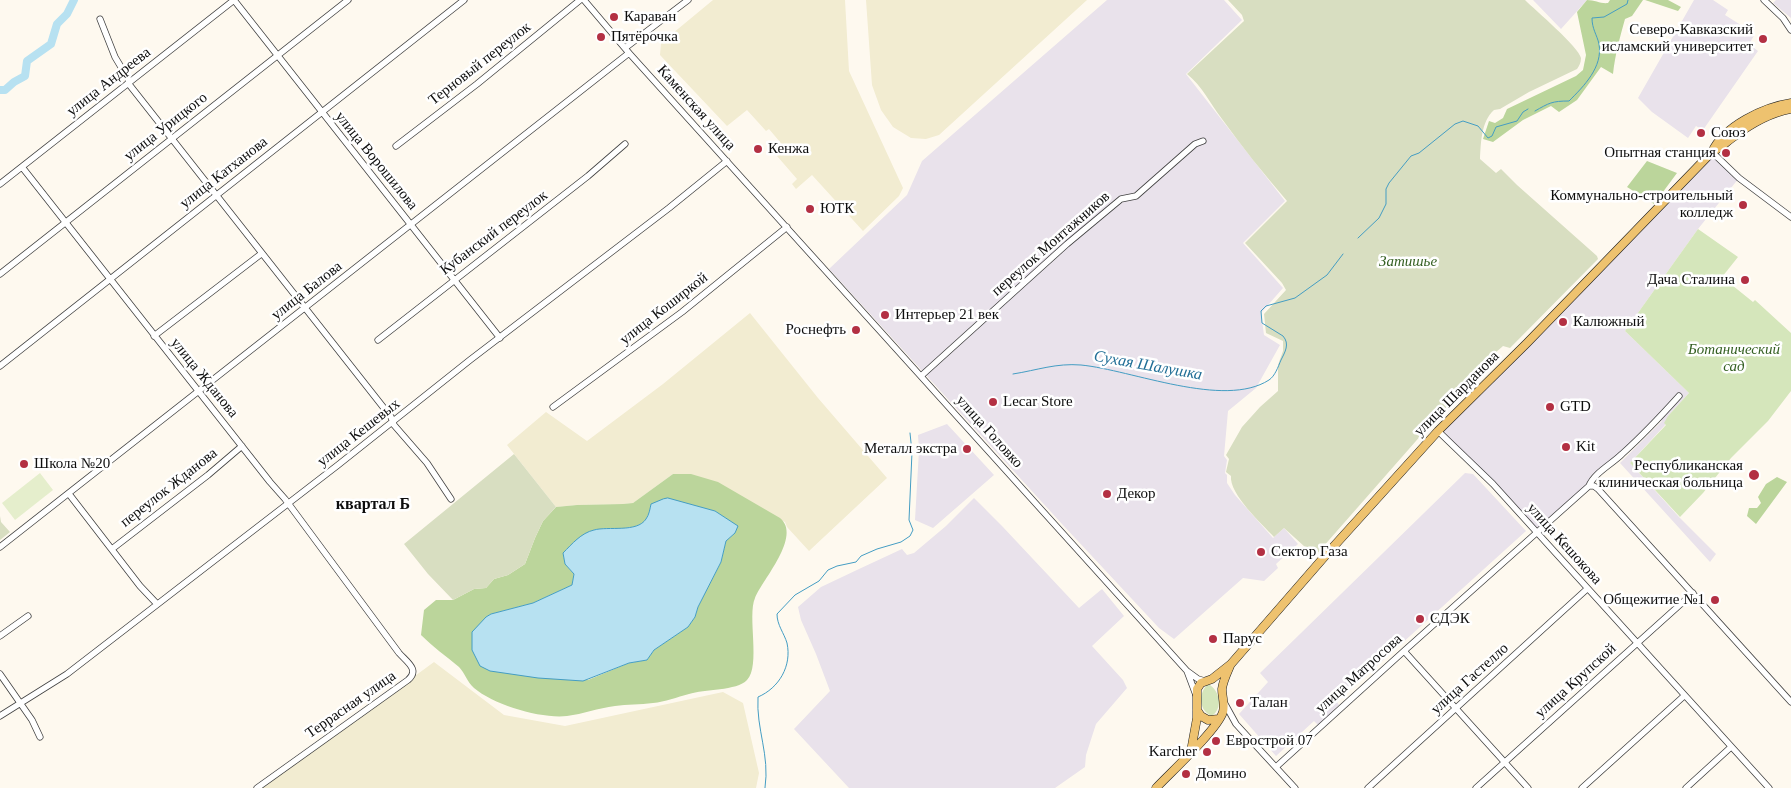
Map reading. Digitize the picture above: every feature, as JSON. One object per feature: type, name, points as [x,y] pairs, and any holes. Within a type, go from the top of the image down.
[{"type":"main road","name":"улица Шарданова","points":[[1712,152],[1716,143],[1739,124],[1774,106],[1791,103]]},
{"type":"main road","name":"улица Шарданова","points":[[1230,664],[1438,431],[1527,343],[1712,152],[1754,122],[1777,112],[1791,109]]},
{"type":"main road","points":[[1191,751],[1197,710],[1196,695],[1199,685],[1230,664]]},
{"type":"main road","points":[[1156,788],[1220,718],[1224,703],[1223,684],[1230,664]]},
{"type":"main road","points":[[1207,680],[1216,683],[1222,691]]},
{"type":"main road","points":[[1197,710],[1201,716],[1208,720],[1220,718]]},
{"type":"street","name":"улица Ворошилова","points":[[234,0],[500,338]]},
{"type":"street","name":"улица Андреева","points":[[0,184],[234,0]]},
{"type":"street","name":"улица Урицкого","points":[[0,274],[348,0]]},
{"type":"street","name":"улица Катханова","points":[[0,366],[464,0]]},
{"type":"street","name":"Терновый переулок","points":[[396,146],[477,84],[580,0]]},
{"type":"street","name":"Каменская улица","points":[[584,0],[627,51],[772,210]]},
{"type":"street","name":"улица Балова","points":[[0,547],[411,225],[688,0]]},
{"type":"street","points":[[1764,0],[1783,18],[1791,30]]},
{"type":"street","points":[[100,19],[115,57],[129,82],[261,254],[427,463],[451,499]]},
{"type":"street","name":"переулок Монтажников","points":[[922,376],[1066,244],[1121,199],[1136,196],[1195,144],[1203,141]]},
{"type":"street","name":"Кубанский переулок","points":[[378,340],[546,209],[625,144]]},
{"type":"street","points":[[1712,152],[1739,178],[1791,217]]},
{"type":"street","name":"улица Кешевых","points":[[0,716],[62,678],[676,203],[727,161]]},
{"type":"street","name":"улица Жданова","points":[[22,167],[288,503],[365,605]]},
{"type":"street","name":"улица Головко","points":[[772,210],[1187,671]]},
{"type":"street","name":"улица Коширкой","points":[[553,407],[682,312],[788,227]]},
{"type":"street","points":[[154,336],[261,254]]},
{"type":"street","name":"улица Матросова","points":[[1276,767],[1404,650],[1589,486],[1592,479],[1622,455],[1679,396]]},
{"type":"street","name":"улица Кешокова","points":[[1438,431],[1493,484],[1769,788]]},
{"type":"street","name":"переулок Жданова","points":[[112,549],[208,475],[242,446]]},
{"type":"street","points":[[1589,486],[1598,488],[1791,702]]},
{"type":"street","points":[[68,494],[140,586],[157,604]]},
{"type":"street","name":"улица Гастелло","points":[[1368,788],[1588,589]]},
{"type":"street","name":"улица Крупской","points":[[1476,788],[1693,593]]},
{"type":"street","name":"Террасная улица","points":[[257,788],[288,768],[303,754],[336,733],[412,676],[413,668],[399,653],[365,605]]},
{"type":"street","points":[[0,636],[28,616]]},
{"type":"street","points":[[1404,650],[1528,788]]},
{"type":"street","points":[[1187,671],[1198,679],[1207,680]]},
{"type":"street","points":[[1187,671],[1196,695]]},
{"type":"street","points":[[0,674],[32,720],[40,737]]},
{"type":"street","points":[[1582,788],[1684,696]]},
{"type":"street","points":[[1224,703],[1236,724],[1295,788]]},
{"type":"street","points":[[1220,718],[1236,724]]},
{"type":"street","points":[[1686,788],[1731,746]]},
{"type":"shaded area","points":[[713,0],[845,0],[849,71],[903,188],[899,196],[863,231],[812,175],[796,189],[792,184],[797,179],[777,156],[785,148],[769,129],[766,131],[747,110],[727,126],[660,55],[661,43]]},
{"type":"shaded area","points":[[866,0],[1087,0],[939,135],[926,139],[911,138],[893,127],[881,110],[872,85]]},
{"type":"shaded area","points":[[1107,0],[1224,0],[1242,20],[1186,74],[1285,201],[1243,243],[1283,288],[1261,313],[1264,335],[1280,345],[1256,388],[1228,411],[1224,456],[1227,460],[1225,473],[1227,475],[1227,483],[1235,495],[1273,538],[1284,528],[1298,544],[1276,564],[1278,568],[1264,581],[1243,578],[1174,639],[1159,628],[1062,524],[829,269],[907,195],[922,161]]},
{"type":"shaded area","points":[[1533,0],[1587,0],[1561,29]]},
{"type":"shaded area","points":[[1694,0],[1713,0],[1728,10],[1725,15],[1755,34],[1749,44],[1758,51],[1703,130],[1696,126],[1688,138],[1652,112],[1638,98]]},
{"type":"shaded area","points":[[1776,0],[1791,0],[1791,18],[1773,3]]},
{"type":"shaded area","points":[[1712,152],[1739,178],[1698,229],[1625,331],[1689,393],[1668,416],[1666,424],[1630,463],[1716,554],[1710,562],[1620,463],[1662,421],[1659,418],[1535,533],[1493,484],[1438,431]]},
{"type":"shaded area","points":[[750,313],[818,398],[887,478],[809,551],[787,527],[785,522],[673,474],[633,503],[556,507],[507,445],[546,412],[587,441],[663,384]]},
{"type":"shaded area","points":[[947,424],[994,475],[933,528],[915,520],[919,450],[918,435]]},
{"type":"shaded area","points":[[1465,473],[1473,474],[1526,531],[1337,702],[1339,705],[1318,725],[1314,721],[1276,756],[1239,714],[1268,682],[1260,673]]},
{"type":"shaded area","points":[[974,498],[1079,608],[1102,589],[1124,616],[1092,646],[1123,680],[1127,688],[1096,724],[1086,755],[1085,767],[1055,788],[849,788],[794,729],[830,691],[801,620],[798,607],[821,587],[859,569],[902,549],[907,555],[914,553],[946,526]]},
{"type":"shaded area","points":[[434,662],[504,715],[565,726],[723,692],[743,703],[759,773],[756,788],[262,788]]},
{"type":"green space","name":"Затишье","points":[[1228,0],[1525,0],[1565,37],[1581,58],[1577,69],[1529,92],[1500,109],[1494,110],[1484,126],[1480,159],[1496,173],[1501,169],[1597,256],[1598,259],[1510,348],[1503,346],[1486,362],[1477,375],[1476,380],[1433,427],[1430,425],[1315,556],[1284,528],[1274,537],[1241,500],[1235,491],[1231,476],[1226,472],[1229,459],[1226,455],[1242,427],[1278,391],[1278,365],[1283,351],[1283,341],[1266,333],[1264,314],[1286,290],[1282,283],[1245,243],[1287,201],[1237,140],[1202,89],[1187,74],[1244,21],[1242,15]]},
{"type":"green space","points":[[1587,0],[1608,3],[1610,0],[1643,0],[1632,16],[1625,19],[1616,53],[1613,74],[1601,67],[1577,100],[1559,112],[1551,106],[1523,120],[1493,142],[1483,139],[1489,121],[1495,123],[1503,118],[1507,109],[1576,76],[1583,70],[1586,55],[1577,12]]},
{"type":"green space","points":[[1645,0],[1668,0],[1681,7],[1678,11]]},
{"type":"green space","points":[[1647,161],[1677,173],[1654,204],[1627,187]]},
{"type":"green space","name":"Ботанический сад","points":[[1698,229],[1738,257],[1722,277],[1753,302],[1755,300],[1791,333],[1791,391],[1768,421],[1731,458],[1703,493],[1680,517],[1630,463],[1666,425],[1664,423],[1668,416],[1689,393],[1625,331]]},
{"type":"green space","points":[[514,454],[556,507],[543,521],[525,564],[508,575],[494,579],[486,588],[474,589],[453,600],[428,574],[404,544]]},
{"type":"green space","points":[[40,473],[53,490],[15,520],[2,503]]},
{"type":"green space","points":[[673,474],[691,474],[718,482],[780,518],[786,526],[784,546],[779,558],[755,598],[752,616],[753,664],[751,673],[742,684],[728,688],[695,692],[666,701],[620,705],[567,716],[544,715],[518,710],[483,694],[472,686],[459,667],[421,635],[424,610],[436,600],[453,600],[474,589],[486,588],[494,579],[508,575],[525,564],[543,521],[556,507],[633,503]],"holes":[[[651,504],[715,511],[737,526],[735,533],[726,541],[721,562],[698,607],[695,617],[688,627],[654,650],[647,660],[629,663],[588,680],[486,617],[533,603],[572,585],[574,574],[565,564],[563,553],[585,534],[600,529],[636,526],[646,519]]]},
{"type":"green space","points":[[1777,477],[1787,482],[1756,524],[1747,516],[1749,508],[1757,508],[1761,503],[1758,497],[1766,484]]},
{"type":"green space","points":[[0,516],[1,522],[10,532],[0,540]]},
{"type":"green space","points":[[1207,685],[1213,688],[1219,700],[1218,709],[1212,716],[1204,710],[1201,702],[1202,693]]},
{"type":"water","points":[[668,498],[715,511],[738,526],[735,533],[726,541],[721,562],[698,607],[695,617],[688,627],[654,650],[647,660],[629,663],[583,681],[538,678],[490,671],[480,666],[472,650],[472,632],[486,617],[533,603],[572,585],[574,574],[565,564],[563,553],[573,543],[581,536],[594,530],[636,526],[646,519],[651,504]]},
{"type":"waterway","points":[[0,90],[5,90],[25,76],[27,61],[51,44],[57,24],[67,14],[74,0]]},
{"type":"waterway","name":"Сухая Шалушка","points":[[1535,111],[1551,103],[1569,101],[1586,82],[1595,68],[1599,52],[1599,44],[1592,18],[1604,17],[1627,4],[1628,0]]},
{"type":"waterway","name":"Сухая Шалушка","points":[[1358,238],[1379,218],[1386,204],[1386,189],[1389,183],[1411,156],[1419,153],[1455,124],[1463,121],[1478,126],[1488,138],[1492,136],[1496,127],[1517,121],[1523,112],[1528,109]]},
{"type":"waterway","name":"Сухая Шалушка","points":[[1013,374],[1055,366],[1081,365],[1203,389],[1228,391],[1250,388],[1271,378],[1286,348],[1283,336],[1262,323],[1261,311],[1266,306],[1295,298],[1327,275],[1343,254]]},
{"type":"waterway","name":"Сухая Шалушка","points":[[765,788],[766,764],[759,720],[758,697],[778,682],[788,660],[787,643],[779,625],[777,614],[795,595],[819,581],[828,570],[856,562],[861,556],[901,542],[910,536],[913,530],[909,520],[912,452],[910,433]]},
{"type":"place","name":"Караван","points":[[614,17]]},
{"type":"place","name":"Пятёрочка","points":[[601,37]]},
{"type":"place","name":"Северо-Кавказский исламский университет","points":[[1763,39]]},
{"type":"place","name":"Союз","points":[[1701,133]]},
{"type":"place","name":"Кенжа","points":[[758,149]]},
{"type":"place","name":"Опытная станция","points":[[1726,153]]},
{"type":"place","name":"Коммунально-строительный колледж","points":[[1743,205]]},
{"type":"place","name":"ЮТК","points":[[810,209]]},
{"type":"place","name":"Дача Сталина","points":[[1745,280]]},
{"type":"place","name":"Интерьер 21 век","points":[[885,315]]},
{"type":"place","name":"Калюжный","points":[[1563,322]]},
{"type":"place","name":"Роснефть","points":[[856,330]]},
{"type":"place","name":"Lecar Store","points":[[993,402]]},
{"type":"place","name":"GTD","points":[[1550,407]]},
{"type":"place","name":"Kit","points":[[1566,447]]},
{"type":"place","name":"Металл экстра","points":[[967,449]]},
{"type":"place","name":"Школа №20","points":[[24,464]]},
{"type":"place","name":"Республиканская клиническая больница","points":[[1754,475]]},
{"type":"place","name":"Декор","points":[[1107,494]]},
{"type":"place","name":"Сектор Газа","points":[[1261,552]]},
{"type":"place","name":"Общежитие №1","points":[[1715,600]]},
{"type":"place","name":"СДЭК","points":[[1420,619]]},
{"type":"place","name":"Парус","points":[[1213,639]]},
{"type":"place","name":"Талан","points":[[1240,703]]},
{"type":"place","name":"Еврострой 07","points":[[1216,741]]},
{"type":"place","name":"Kаrcher","points":[[1207,752]]},
{"type":"place","name":"Домино","points":[[1186,774]]},
{"type":"district","name":"квартал Б","points":[[373,505]]}]
